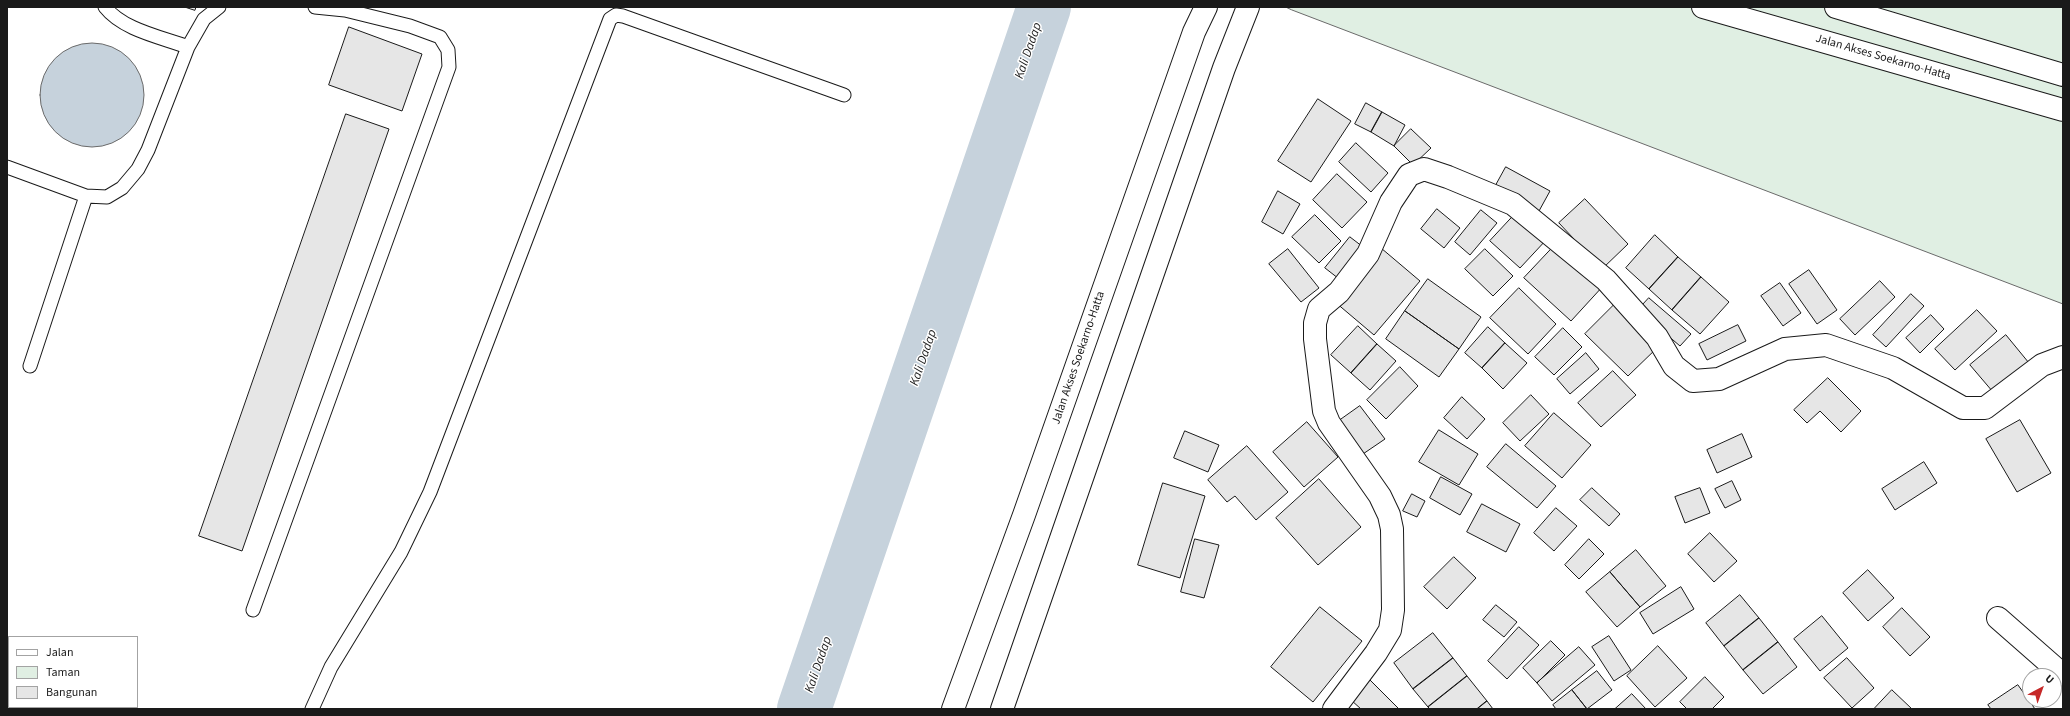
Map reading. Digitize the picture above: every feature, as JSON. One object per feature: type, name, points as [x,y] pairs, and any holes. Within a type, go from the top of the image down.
[{"type":"main road","name":"Jalan Akses Soekarno-Hatta","points":[[953,709],[1194,32],[1206,7]]},
{"type":"main road","points":[[1002,709],[1224,68],[1248,7]]},
{"type":"main road","name":"Jalan Akses Soekarno-Hatta","points":[[1703,7],[2063,110]]},
{"type":"main road","points":[[1836,7],[2063,75]]},
{"type":"main road","points":[[1334,709],[1376,653],[1390,630],[1393,610],[1392,529],[1389,515],[1380,496],[1329,423],[1324,410],[1315,323],[1319,308],[1339,292],[1368,254],[1391,202],[1409,175],[1424,169],[1448,176],[1513,204],[1606,280],[1658,337],[1674,366],[1693,381],[1719,379],[1785,349],[1826,345],[1894,368],[1962,408],[1985,408],[2042,365],[2063,357]]},
{"type":"main road","points":[[1998,618],[2063,675]]},
{"type":"lane","points":[[105,7],[110,13],[128,25],[188,47]]},
{"type":"lane","points":[[7,168],[86,196],[107,197],[122,188],[138,169],[148,150],[188,47],[204,19],[219,7]]},
{"type":"lane","points":[[253,610],[449,67],[448,50],[440,37],[410,26],[345,10],[315,7]]},
{"type":"lane","points":[[312,709],[331,667],[401,552],[430,492],[610,19],[616,15],[623,16],[844,95]]},
{"type":"lane","points":[[30,366],[86,196]]},
{"type":"green space","points":[[1286,7],[2063,7],[2063,304],[1292,10]]},
{"type":"shaded area","points":[[92,43],[112,47],[129,58],[140,75],[144,95],[140,115],[129,132],[112,143],[92,147],[72,143],[55,132],[44,115],[40,95],[44,75],[55,58],[72,47]]},
{"type":"building","points":[[185,7],[196,7],[195,10]]},
{"type":"building","points":[[349,27],[422,54],[402,111],[329,85]]},
{"type":"building","points":[[1318,99],[1351,121],[1311,182],[1278,161]]},
{"type":"building","points":[[1366,103],[1382,112],[1371,132],[1355,124]]},
{"type":"building","points":[[1382,112],[1405,125],[1394,146],[1371,132]]},
{"type":"building","points":[[346,114],[389,129],[242,551],[199,536]]},
{"type":"building","points":[[1411,129],[1431,148],[1413,165],[1394,146]]},
{"type":"building","points":[[1356,143],[1388,173],[1371,192],[1339,162]]},
{"type":"building","points":[[1506,167],[1550,191],[1539,211],[1495,187]]},
{"type":"building","points":[[1337,174],[1367,202],[1342,228],[1313,200]]},
{"type":"building","points":[[1278,191],[1300,204],[1283,234],[1262,222]]},
{"type":"building","points":[[1585,199],[1628,244],[1602,269],[1559,223]]},
{"type":"building","points":[[1437,209],[1460,228],[1444,248],[1421,229]]},
{"type":"building","points":[[1481,210],[1497,223],[1470,255],[1455,242]]},
{"type":"building","points":[[1517,212],[1547,239],[1520,268],[1490,241]]},
{"type":"building","points":[[1315,215],[1341,241],[1319,263],[1292,237]]},
{"type":"building","points":[[1655,235],[1678,257],[1649,289],[1626,268]]},
{"type":"building","points":[[1350,237],[1367,250],[1343,282],[1325,268]]},
{"type":"building","points":[[1557,243],[1604,285],[1571,321],[1524,278]]},
{"type":"building","points":[[1381,248],[1420,281],[1374,335],[1335,302]]},
{"type":"building","points":[[1288,249],[1319,288],[1301,302],[1269,264]]},
{"type":"building","points":[[1485,249],[1513,276],[1493,296],[1465,269]]},
{"type":"building","points":[[1678,257],[1701,277],[1672,310],[1649,289]]},
{"type":"building","points":[[1809,270],[1837,310],[1817,324],[1789,284]]},
{"type":"building","points":[[1701,277],[1729,302],[1700,334],[1672,310]]},
{"type":"building","points":[[1428,279],[1481,317],[1459,349],[1405,311]]},
{"type":"building","points":[[1880,281],[1895,297],[1855,335],[1840,319]]},
{"type":"building","points":[[1780,283],[1801,313],[1783,326],[1761,296]]},
{"type":"building","points":[[1519,288],[1556,324],[1528,354],[1490,318]]},
{"type":"building","points":[[1911,294],[1924,306],[1886,347],[1873,335]]},
{"type":"building","points":[[1649,298],[1691,334],[1680,346],[1638,310]]},
{"type":"building","points":[[1616,303],[1659,346],[1628,376],[1585,334]]},
{"type":"building","points":[[1977,310],[1997,331],[1955,370],[1935,349]]},
{"type":"building","points":[[1405,311],[1459,349],[1439,377],[1386,339]]},
{"type":"building","points":[[1931,315],[1944,329],[1920,353],[1906,338]]},
{"type":"building","points":[[1738,325],[1746,341],[1707,360],[1699,344]]},
{"type":"building","points":[[1358,326],[1377,344],[1351,373],[1331,355]]},
{"type":"building","points":[[1488,327],[1505,343],[1482,368],[1465,353]]},
{"type":"building","points":[[1563,328],[1582,347],[1554,375],[1535,357]]},
{"type":"building","points":[[2006,335],[2029,363],[1993,392],[1970,365]]},
{"type":"building","points":[[1505,343],[1527,363],[1503,389],[1482,368]]},
{"type":"building","points":[[1377,344],[1396,361],[1370,390],[1351,373]]},
{"type":"building","points":[[1586,353],[1599,369],[1570,394],[1557,379]]},
{"type":"building","points":[[1400,367],[1418,386],[1386,419],[1367,400]]},
{"type":"building","points":[[1613,371],[1636,395],[1601,427],[1578,403]]},
{"type":"building","points":[[1828,378],[1861,411],[1841,432],[1820,411],[1807,423],[1794,410]]},
{"type":"building","points":[[1531,395],[1549,414],[1520,441],[1503,423]]},
{"type":"building","points":[[1462,397],[1485,419],[1467,439],[1444,418]]},
{"type":"building","points":[[1360,406],[1385,439],[1360,456],[1336,423]]},
{"type":"building","points":[[1554,413],[1591,445],[1562,478],[1525,446]]},
{"type":"building","points":[[2020,420],[2051,473],[2017,492],[1986,439]]},
{"type":"building","points":[[1307,422],[1338,457],[1304,487],[1273,452]]},
{"type":"building","points":[[1439,430],[1478,454],[1459,485],[1419,462]]},
{"type":"building","points":[[1185,431],[1219,445],[1208,472],[1174,458]]},
{"type":"building","points":[[1742,434],[1752,457],[1717,473],[1707,450]]},
{"type":"building","points":[[1506,444],[1556,486],[1537,508],[1487,467]]},
{"type":"building","points":[[1247,446],[1288,492],[1256,520],[1235,496],[1227,502],[1208,480]]},
{"type":"building","points":[[1924,462],[1937,483],[1895,510],[1882,489]]},
{"type":"building","points":[[1441,477],[1472,494],[1460,515],[1430,498]]},
{"type":"building","points":[[1319,479],[1361,527],[1318,565],[1276,518]]},
{"type":"building","points":[[1732,481],[1741,500],[1725,508],[1715,489]]},
{"type":"building","points":[[1163,483],[1205,496],[1180,578],[1138,565]]},
{"type":"building","points":[[1592,488],[1620,514],[1609,526],[1580,500]]},
{"type":"building","points":[[1700,488],[1710,513],[1685,523],[1675,497]]},
{"type":"building","points":[[1412,494],[1425,501],[1417,517],[1403,511]]},
{"type":"building","points":[[1482,504],[1520,524],[1506,552],[1467,532]]},
{"type":"building","points":[[1556,508],[1577,526],[1554,551],[1534,533]]},
{"type":"building","points":[[1710,533],[1737,561],[1714,582],[1688,554]]},
{"type":"building","points":[[1195,539],[1219,545],[1204,598],[1181,592]]},
{"type":"building","points":[[1589,539],[1604,554],[1579,579],[1565,565]]},
{"type":"building","points":[[1636,550],[1666,586],[1640,607],[1610,572]]},
{"type":"building","points":[[1454,557],[1476,578],[1447,609],[1424,587]]},
{"type":"building","points":[[1868,570],[1894,598],[1868,621],[1843,593]]},
{"type":"building","points":[[1610,572],[1640,607],[1617,627],[1586,592]]},
{"type":"building","points":[[1681,587],[1694,609],[1653,634],[1640,613]]},
{"type":"building","points":[[1740,595],[1759,618],[1724,646],[1706,623]]},
{"type":"building","points":[[1496,605],[1517,622],[1504,637],[1483,620]]},
{"type":"building","points":[[1320,607],[1362,641],[1313,702],[1271,667]]},
{"type":"building","points":[[1902,608],[1930,637],[1910,656],[1883,627]]},
{"type":"building","points":[[1822,616],[1848,648],[1820,671],[1794,639]]},
{"type":"building","points":[[1759,618],[1778,642],[1743,670],[1724,646]]},
{"type":"building","points":[[1519,627],[1539,645],[1507,679],[1488,661]]},
{"type":"building","points":[[1433,633],[1453,658],[1413,689],[1394,663]]},
{"type":"building","points":[[1609,636],[1631,670],[1614,681],[1592,647]]},
{"type":"building","points":[[1551,641],[1565,655],[1537,683],[1523,668]]},
{"type":"building","points":[[1778,642],[1797,667],[1763,694],[1743,670]]},
{"type":"building","points":[[1658,646],[1687,678],[1655,707],[1627,676]]},
{"type":"building","points":[[1579,647],[1595,665],[1552,701],[1537,683]]},
{"type":"building","points":[[1453,658],[1467,676],[1428,707],[1413,689]]},
{"type":"building","points":[[1847,658],[1874,688],[1852,708],[1824,678]]},
{"type":"building","points":[[1597,671],[1612,690],[1587,709],[1572,690]]},
{"type":"building","points":[[1467,676],[1487,701],[1477,709],[1430,709],[1428,707]]},
{"type":"building","points":[[1705,677],[1724,697],[1712,709],[1687,709],[1680,702]]},
{"type":"building","points":[[1370,680],[1399,709],[1361,709],[1351,700]]},
{"type":"building","points":[[2018,685],[2022,691],[2022,708],[2035,709],[1991,709],[1988,705]]},
{"type":"building","points":[[1572,690],[1587,709],[1556,709],[1553,705]]},
{"type":"building","points":[[1892,690],[1912,709],[1874,709]]},
{"type":"building","points":[[1632,694],[1646,709],[1615,709]]},
{"type":"building","points":[[1487,701],[1493,709],[1477,709]]},
{"type":"waterway","name":"Kali Dadap","points":[[804,709],[1044,7]]}]
